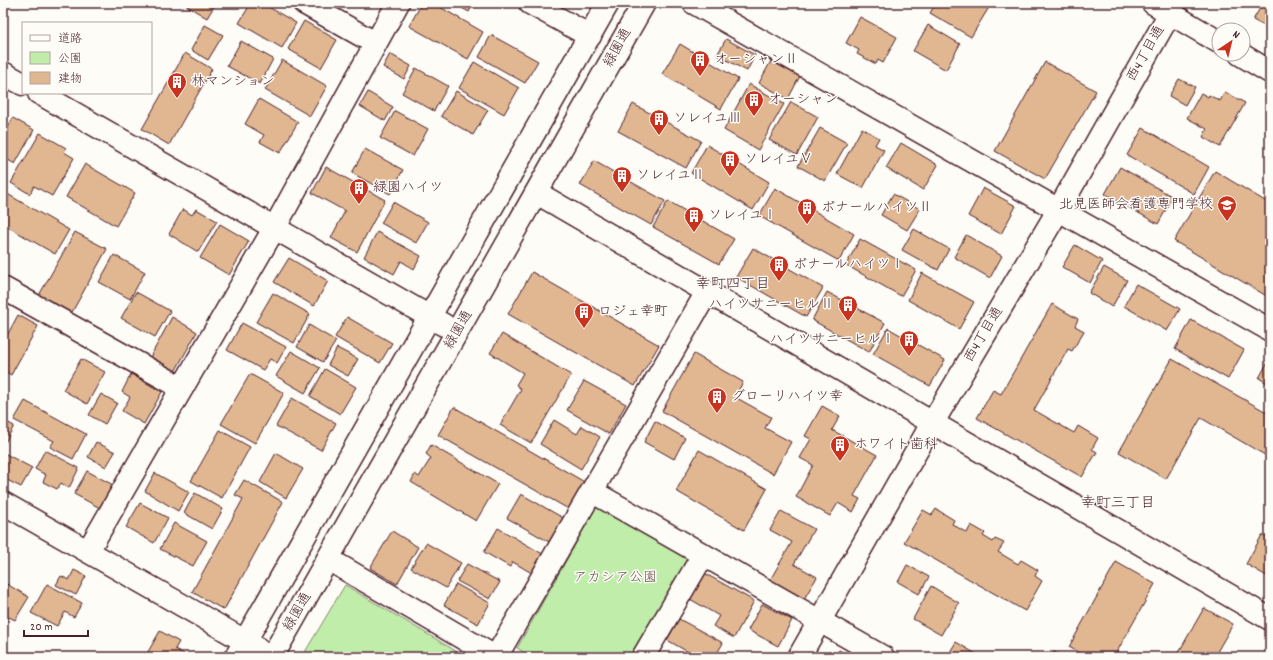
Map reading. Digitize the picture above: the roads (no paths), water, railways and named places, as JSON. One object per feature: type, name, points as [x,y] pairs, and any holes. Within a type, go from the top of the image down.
[{"type":"street","points":[[304,3],[375,44]]},
{"type":"street","points":[[88,551],[275,227],[398,3]]},
{"type":"street","points":[[530,3],[590,36]]},
{"type":"street","points":[[241,649],[431,317],[608,3]]},
{"type":"street","name":"緑園通","points":[[272,657],[644,3]]},
{"type":"street","points":[[694,3],[1270,330]]},
{"type":"street","points":[[1165,6],[1211,37]]},
{"type":"street","name":"西4丁目通","points":[[799,657],[933,422],[1059,209],[1165,6]]},
{"type":"street","points":[[1251,61],[1270,72]]},
{"type":"street","points":[[3,73],[22,83]]},
{"type":"street","points":[[41,94],[275,227],[457,333]]},
{"type":"street","points":[[537,193],[1270,619]]},
{"type":"street","points":[[3,288],[182,388]]},
{"type":"street","points":[[328,559],[495,657],[593,492],[707,292]]},
{"type":"street","points":[[593,492],[883,657]]},
{"type":"street","points":[[3,503],[88,551],[241,649],[272,657]]},
{"type":"street","points":[[643,657],[703,555]]},
{"type":"place","name":"オーシャンⅡ","points":[[700,77]]},
{"type":"place","name":"林マンション","points":[[177,99]]},
{"type":"place","name":"オーシャン","points":[[754,117]]},
{"type":"place","name":"ソレイユⅢ","points":[[659,136]]},
{"type":"place","name":"ソレイユⅤ","points":[[730,177]]},
{"type":"place","name":"ソレイユⅡ","points":[[622,193]]},
{"type":"place","name":"緑園ハイツ","points":[[359,205]]},
{"type":"place","name":"北見医師会看護専門学校","points":[[1227,222]]},
{"type":"place","name":"ボナールハイツⅡ","points":[[807,225]]},
{"type":"place","name":"ソレイユⅠ","points":[[694,233]]},
{"type":"place","name":"ボナールハイツⅠ","points":[[779,282]]},
{"type":"place","name":"ハイツサニーヒルⅡ","points":[[848,322]]},
{"type":"place","name":"ロジェ幸町","points":[[584,329]]},
{"type":"place","name":"ハイツサニーヒルⅠ","points":[[909,357]]},
{"type":"place","name":"グローリハイツ幸","points":[[717,414]]},
{"type":"place","name":"ホワイト歯科","points":[[840,462]]},
{"type":"district","name":"幸町四丁目","points":[[733,285]]},
{"type":"district","name":"幸町三丁目","points":[[1118,504]]},
{"type":"park label","name":"アカシア公園","points":[[615,578]]}]
